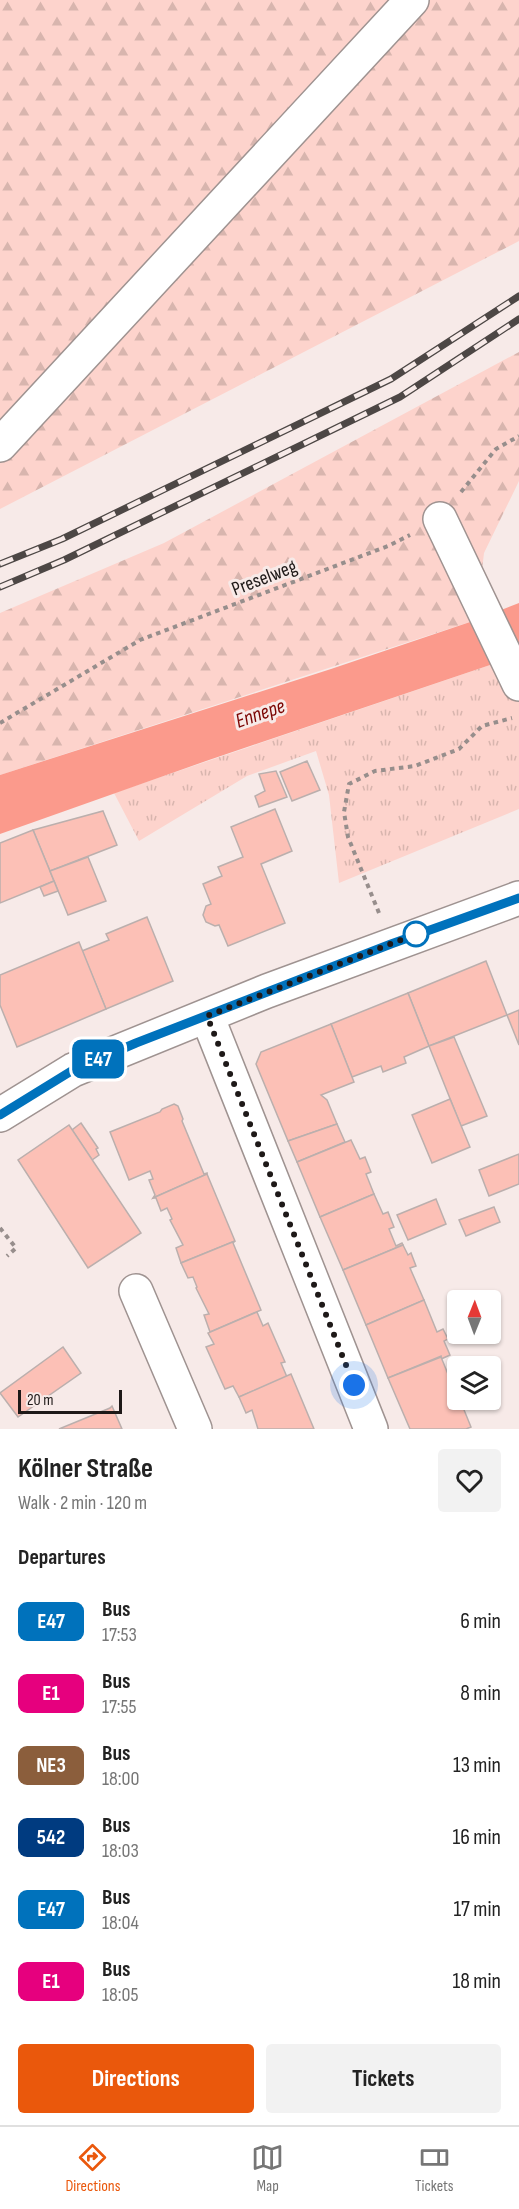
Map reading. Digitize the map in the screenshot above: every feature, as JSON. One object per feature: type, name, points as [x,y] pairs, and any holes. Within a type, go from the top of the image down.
[{"type":"main road","points":[[0,445],[412,0]]},
{"type":"main road","points":[[440,519],[516,679]]},
{"type":"main road","points":[[0,1115],[73,1070],[391,944],[519,898]]},
{"type":"main road","points":[[207,1016],[371,1429]]},
{"type":"main road","points":[[136,1291],[195,1429]]},
{"type":"path","name":"Preselweg","points":[[0,723],[140,640],[388,546],[440,519],[496,449],[519,436]]},
{"type":"path","points":[[391,944],[348,837],[344,812],[349,784],[375,771],[415,766],[459,749],[482,726],[519,716]]},
{"type":"path","points":[[0,1228],[16,1248],[6,1256]]},
{"type":"green space","points":[[0,0],[409,0],[0,441]]},
{"type":"green space","points":[[416,0],[519,0],[519,241],[0,509],[0,452]]},
{"type":"green space","points":[[519,352],[519,481],[484,553],[476,620],[0,775],[0,613],[164,543]]},
{"type":"green space","points":[[493,664],[519,684],[519,809],[339,883],[329,795],[316,751],[247,776],[139,841],[114,793]]},
{"type":"water","name":"Ennepe","points":[[519,603],[519,650],[493,664],[206,761],[0,834],[0,775],[331,669]]},
{"type":"building","points":[[307,761],[320,790],[292,801],[280,772]]},
{"type":"building","points":[[276,771],[287,797],[259,807],[255,796],[265,791],[259,774]]},
{"type":"building","points":[[275,809],[292,851],[261,864],[285,923],[228,946],[219,925],[215,926],[206,922],[203,915],[206,906],[211,904],[203,884],[222,876],[218,867],[243,857],[231,827]]},
{"type":"building","points":[[103,811],[117,845],[50,871],[33,830]]},
{"type":"building","points":[[33,830],[54,881],[0,903],[0,843]]},
{"type":"building","points":[[88,857],[106,901],[68,915],[50,871]]},
{"type":"building","points":[[54,881],[58,891],[44,896],[40,887]]},
{"type":"building","points":[[147,917],[173,981],[106,1009],[82,951],[109,940],[106,934]]},
{"type":"building","points":[[79,942],[106,1009],[17,1047],[0,1005],[0,975]]},
{"type":"building","points":[[486,961],[507,1015],[429,1046],[408,993]]},
{"type":"building","points":[[408,993],[429,1046],[404,1057],[406,1063],[383,1072],[381,1066],[352,1077],[331,1024]]},
{"type":"building","points":[[519,1010],[519,1045],[507,1015]]},
{"type":"building","points":[[331,1024],[354,1082],[321,1095],[327,1100],[337,1124],[288,1141],[256,1064],[261,1052]]},
{"type":"building","points":[[454,1037],[487,1116],[461,1126],[429,1046]]},
{"type":"building","points":[[450,1099],[470,1147],[432,1163],[412,1115]]},
{"type":"building","points":[[174,1104],[178,1106],[204,1174],[207,1174],[153,1198],[155,1195],[149,1180],[153,1179],[150,1171],[129,1180],[110,1132]]},
{"type":"building","points":[[81,1123],[98,1148],[96,1149],[99,1155],[92,1160],[72,1130]]},
{"type":"building","points":[[337,1124],[345,1142],[297,1162],[288,1141]]},
{"type":"building","points":[[69,1125],[141,1233],[88,1268],[18,1160]]},
{"type":"building","points":[[351,1140],[360,1159],[365,1157],[371,1172],[366,1174],[374,1194],[320,1217],[297,1162]]},
{"type":"building","points":[[519,1154],[519,1184],[489,1196],[479,1170]]},
{"type":"building","points":[[207,1174],[235,1241],[181,1263],[176,1248],[183,1245],[170,1220],[172,1219],[167,1208],[161,1211],[156,1198],[153,1198]]},
{"type":"building","points":[[374,1194],[383,1214],[388,1212],[394,1227],[389,1229],[396,1246],[402,1243],[403,1245],[343,1270],[320,1217]]},
{"type":"building","points":[[436,1199],[446,1224],[408,1240],[397,1215]]},
{"type":"building","points":[[494,1207],[500,1222],[466,1236],[459,1220]]},
{"type":"building","points":[[235,1241],[233,1243],[261,1310],[210,1332],[204,1315],[209,1314],[193,1277],[188,1278],[181,1263]]},
{"type":"building","points":[[403,1245],[408,1255],[411,1253],[416,1266],[410,1268],[424,1300],[366,1325],[343,1270]]},
{"type":"building","points":[[424,1300],[437,1332],[443,1329],[447,1337],[444,1341],[450,1355],[441,1359],[441,1356],[388,1378],[366,1325]]},
{"type":"building","points":[[257,1312],[263,1326],[268,1323],[285,1362],[281,1363],[287,1377],[239,1397],[233,1386],[225,1389],[206,1347],[214,1344],[208,1333]]},
{"type":"building","points":[[63,1347],[81,1373],[18,1417],[0,1393]]},
{"type":"building","points":[[441,1357],[447,1372],[447,1410],[464,1410],[471,1427],[466,1429],[410,1429],[388,1378]]},
{"type":"building","points":[[291,1374],[314,1429],[258,1429],[252,1410],[246,1413],[239,1397]]},
{"type":"building","points":[[112,1406],[122,1429],[59,1429],[110,1408]]},
{"type":"railway","points":[[0,564],[62,539],[391,379],[519,296]]},
{"type":"railway","points":[[0,587],[64,560],[400,397],[519,319]]},
{"type":"bus line","name":"E47","points":[[0,1115],[73,1070],[136,1043],[391,944],[519,898]]},
{"type":"route","points":[[354,1385],[207,1016],[416,934]]}]
